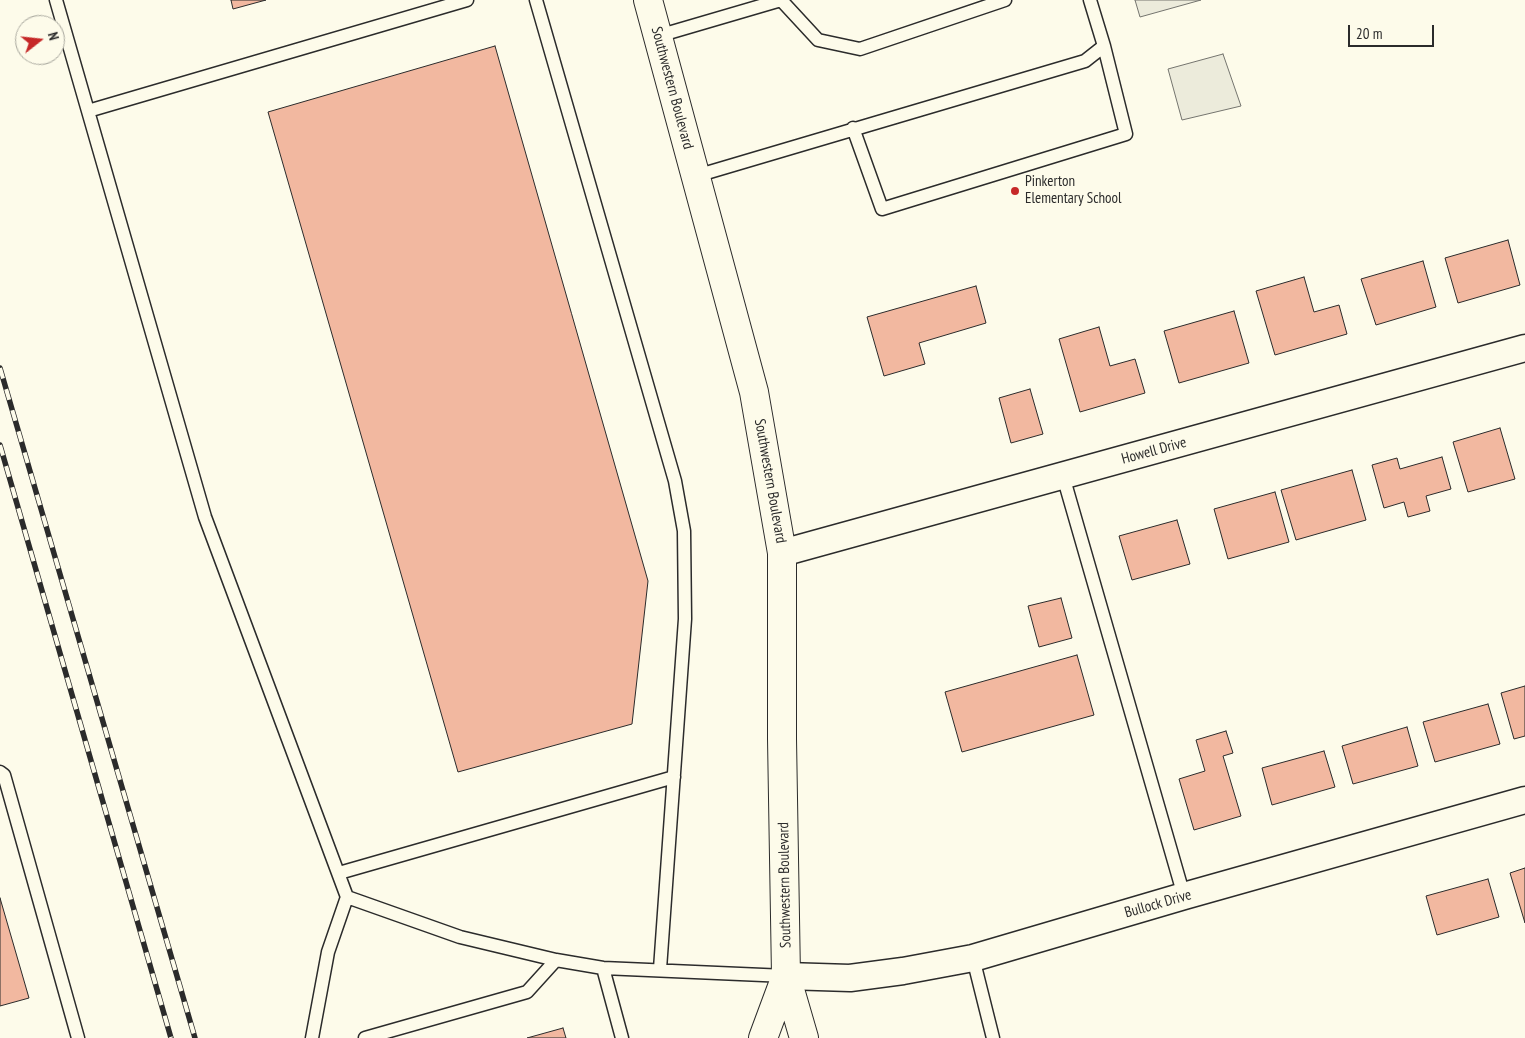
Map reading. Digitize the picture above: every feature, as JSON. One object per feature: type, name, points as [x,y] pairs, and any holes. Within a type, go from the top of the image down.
[{"type":"street","name":"Southwestern Boulevard","points":[[648,0],[754,392],[782,553],[782,739],[786,976],[804,1038]]},
{"type":"street","name":"Howell Drive","points":[[782,553],[1525,348]]},
{"type":"street","name":"Bullock Drive","points":[[786,976],[850,978],[903,971],[974,958],[1184,896],[1525,800]]},
{"type":"street","name":"Southwestern Boulevard","points":[[763,1038],[786,976]]},
{"type":"lane","points":[[56,0],[206,518],[347,897],[328,952],[312,1038]]},
{"type":"lane","points":[[88,111],[468,0]]},
{"type":"lane","points":[[536,0],[672,472],[684,531],[685,619],[660,969]]},
{"type":"lane","points":[[658,36],[781,0],[818,40],[860,49],[1005,0]]},
{"type":"lane","points":[[853,128],[882,209],[1126,134],[1104,46],[1090,0]]},
{"type":"lane","points":[[696,176],[1084,61],[1104,46]]},
{"type":"lane","points":[[1063,476],[1184,896]]},
{"type":"lane","points":[[0,772],[4,775],[78,1038]]},
{"type":"lane","points":[[338,873],[674,777]]},
{"type":"lane","points":[[347,897],[460,937],[556,960],[603,968],[786,976]]},
{"type":"lane","points":[[974,958],[993,1038]]},
{"type":"lane","points":[[365,1038],[527,992],[556,960]]},
{"type":"lane","points":[[603,968],[622,1038]]},
{"type":"shaded area","points":[[1135,0],[1201,0],[1140,17]]},
{"type":"shaded area","points":[[1223,54],[1241,106],[1182,120],[1168,69]]},
{"type":"building","points":[[231,0],[266,0],[233,9]]},
{"type":"building","points":[[495,46],[648,581],[632,724],[458,772],[268,112]]},
{"type":"building","points":[[1508,240],[1520,285],[1458,303],[1445,258]]},
{"type":"building","points":[[1423,261],[1436,307],[1376,325],[1361,279]]},
{"type":"building","points":[[1304,277],[1314,312],[1339,305],[1347,334],[1275,355],[1256,291]]},
{"type":"building","points":[[976,286],[986,323],[919,343],[925,364],[884,376],[867,317]]},
{"type":"building","points":[[1234,311],[1249,363],[1179,383],[1164,331]]},
{"type":"building","points":[[1099,327],[1110,366],[1135,359],[1145,393],[1080,412],[1059,339]]},
{"type":"building","points":[[1030,389],[1043,434],[1011,443],[999,398]]},
{"type":"building","points":[[1500,428],[1515,479],[1468,492],[1453,442]]},
{"type":"building","points":[[1442,457],[1451,489],[1426,496],[1430,511],[1408,517],[1404,502],[1384,508],[1372,465],[1397,458],[1400,469]]},
{"type":"building","points":[[1352,470],[1366,520],[1296,540],[1281,490]]},
{"type":"building","points":[[1275,492],[1289,542],[1228,559],[1214,509]]},
{"type":"building","points":[[1177,520],[1190,564],[1132,580],[1119,536]]},
{"type":"building","points":[[1061,598],[1072,638],[1039,647],[1028,606]]},
{"type":"building","points":[[1077,655],[1094,715],[962,752],[945,692]]},
{"type":"building","points":[[1525,686],[1525,736],[1514,739],[1501,693]]},
{"type":"building","points":[[1488,704],[1500,744],[1435,762],[1423,722]]},
{"type":"building","points":[[1407,727],[1418,766],[1353,784],[1342,746]]},
{"type":"building","points":[[1226,731],[1233,753],[1223,756],[1241,816],[1194,830],[1179,779],[1205,771],[1196,740]]},
{"type":"building","points":[[1324,751],[1335,787],[1272,805],[1262,768]]},
{"type":"building","points":[[1525,868],[1525,923],[1510,873]]},
{"type":"building","points":[[1488,879],[1499,917],[1437,935],[1426,896]]},
{"type":"building","points":[[0,898],[29,998],[0,1006]]},
{"type":"building","points":[[563,1028],[566,1038],[527,1038]]},
{"type":"railway","points":[[0,368],[195,1038]]},
{"type":"railway","points":[[0,445],[171,1038]]},
{"type":"place","name":"Pinkerton Elementary School","points":[[1015,191]]}]
